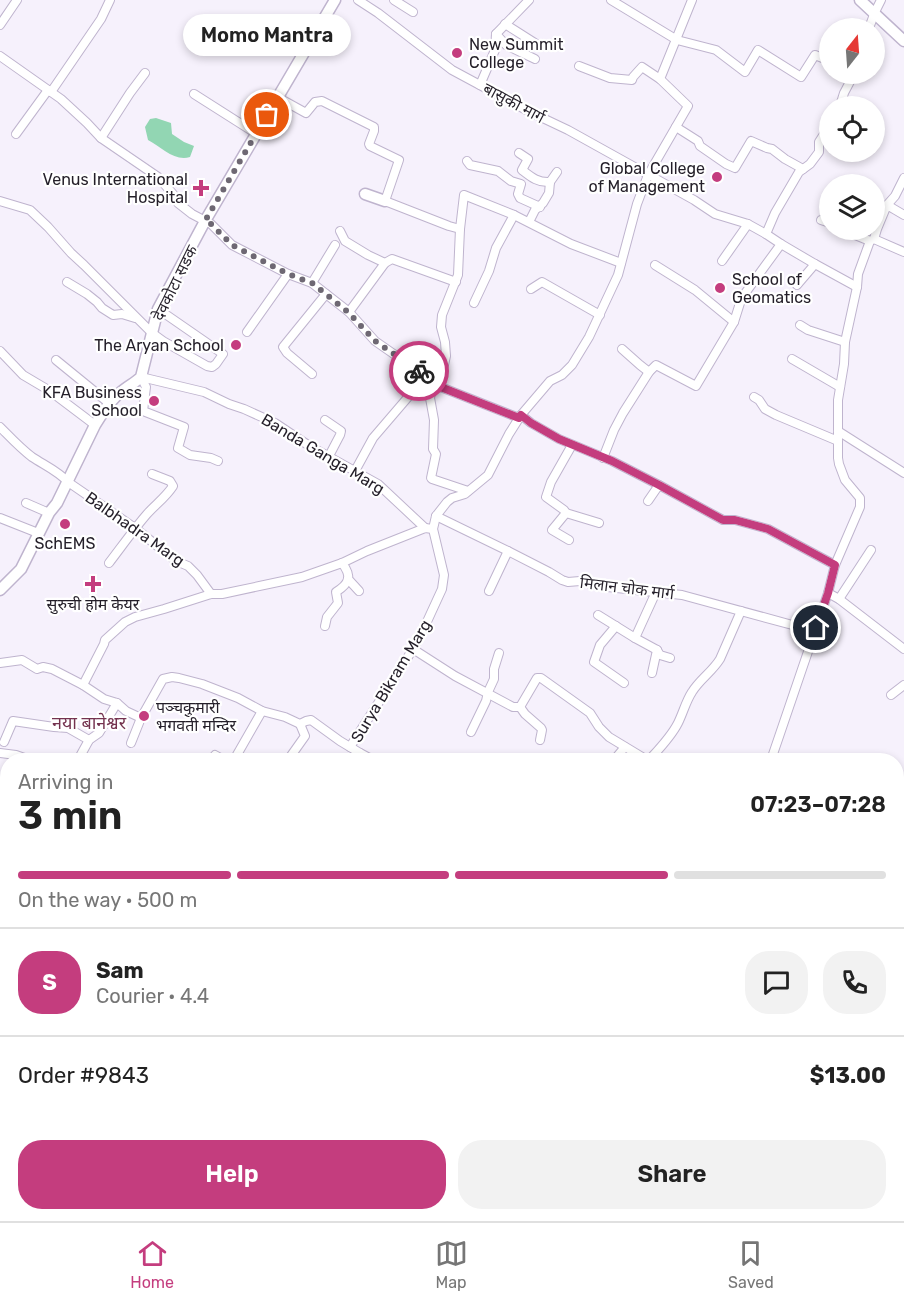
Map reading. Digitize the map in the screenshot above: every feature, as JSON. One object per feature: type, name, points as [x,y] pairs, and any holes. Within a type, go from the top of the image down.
[{"type":"main road","name":"देवकोटा सडक","points":[[141,377],[158,309],[205,221],[335,0]]},
{"type":"main road","points":[[860,0],[904,41]]},
{"type":"main road","points":[[363,193],[386,201]]},
{"type":"main road","points":[[0,590],[21,569],[38,533],[68,482],[95,425],[120,393],[141,377]]},
{"type":"street","points":[[0,25],[17,0]]},
{"type":"street","points":[[16,134],[100,19],[110,0]]},
{"type":"street","name":"बासुकी मार्ग","points":[[358,0],[452,70],[568,130],[715,214],[748,224],[857,287]]},
{"type":"street","points":[[394,0],[413,12]]},
{"type":"street","points":[[480,85],[495,50],[496,33],[529,0]]},
{"type":"street","points":[[611,0],[677,40],[716,50],[745,72],[758,50],[801,77],[815,55],[819,57]]},
{"type":"street","points":[[660,79],[692,0]]},
{"type":"street","points":[[872,18],[881,0]]},
{"type":"street","points":[[505,24],[538,45]]},
{"type":"street","points":[[496,33],[506,45],[535,59]]},
{"type":"street","points":[[0,56],[66,104],[101,138],[158,177],[178,203],[211,224],[232,245],[288,274],[312,283],[348,312],[375,341],[434,384],[520,416],[544,431],[612,461],[723,520],[735,520],[768,529],[835,565]]},
{"type":"street","points":[[83,685],[105,640],[125,622],[211,594],[222,594],[302,577],[429,529],[447,502],[468,491],[488,475],[520,416],[550,381],[562,375],[572,364],[589,337],[618,275],[637,204],[648,175],[688,106],[660,79],[642,67],[632,80],[610,78],[579,66]]},
{"type":"street","points":[[101,138],[145,73]]},
{"type":"street","points":[[194,94],[257,134]]},
{"type":"street","points":[[277,97],[306,112],[315,102],[322,101],[374,127],[370,146],[399,160],[386,201],[460,229]]},
{"type":"street","points":[[676,127],[698,141],[700,146],[735,168],[751,141],[772,149],[803,169]]},
{"type":"street","points":[[766,234],[793,181],[819,152]]},
{"type":"street","points":[[519,153],[528,159],[522,171],[542,183],[550,182]]},
{"type":"street","points":[[467,161],[470,165],[498,171],[512,181],[521,184],[518,194],[520,198],[540,207]]},
{"type":"street","points":[[529,222],[535,210],[540,207],[549,193],[550,182],[557,172]]},
{"type":"street","points":[[885,211],[904,178]]},
{"type":"street","points":[[468,491],[431,478],[436,454],[433,449],[434,420],[430,398],[446,356],[441,327],[442,315],[458,275],[464,195],[514,215],[571,244],[621,263]]},
{"type":"street","points":[[0,201],[30,210],[70,253],[152,333],[207,366],[212,367],[216,364],[223,354],[158,309]]},
{"type":"street","points":[[887,206],[904,215]]},
{"type":"street","points":[[474,303],[489,271],[496,248],[514,215]]},
{"type":"street","points":[[722,261],[748,224]]},
{"type":"street","points":[[340,231],[345,241],[385,263]]},
{"type":"street","points":[[773,753],[828,593],[835,565],[860,507],[861,501],[843,475],[838,458],[838,400],[845,342],[858,274],[872,240],[904,252]]},
{"type":"street","points":[[603,458],[623,413],[656,365],[696,386],[734,322],[746,292],[781,244]]},
{"type":"street","points":[[312,283],[335,245]]},
{"type":"street","points":[[348,312],[385,263],[392,259],[456,282]]},
{"type":"street","points":[[797,285],[815,264]]},
{"type":"street","points":[[655,266],[695,290],[734,322]]},
{"type":"street","points":[[247,332],[288,274]]},
{"type":"street","points":[[67,282],[87,294],[113,315],[122,314],[139,319]]},
{"type":"street","points":[[531,289],[542,282],[600,315]]},
{"type":"street","points":[[312,374],[283,347],[326,294]]},
{"type":"street","points":[[800,325],[807,330],[845,342]]},
{"type":"street","points":[[622,349],[650,372]]},
{"type":"street","points":[[0,351],[23,375],[50,391],[95,425]]},
{"type":"street","points":[[792,359],[840,387]]},
{"type":"street","points":[[56,360],[110,404]]},
{"type":"street","points":[[141,377],[146,387],[143,411],[184,427],[178,448],[190,455],[218,461]]},
{"type":"street","name":"Banda Ganga Marg","points":[[141,377],[204,392],[275,423],[308,445],[378,484],[429,529]]},
{"type":"street","points":[[355,471],[373,438],[409,396]]},
{"type":"street","points":[[754,397],[765,409],[776,415],[838,441]]},
{"type":"street","points":[[325,420],[340,431],[329,456]]},
{"type":"street","name":"Balbhadra Marg","points":[[0,427],[32,457],[61,474],[68,482],[135,528],[176,561],[188,566],[211,594]]},
{"type":"street","points":[[838,430],[904,474]]},
{"type":"street","points":[[572,445],[551,482],[545,500],[566,513],[599,523]]},
{"type":"street","points":[[109,563],[135,528],[173,486],[170,481],[152,474]]},
{"type":"street","points":[[648,501],[659,485]]},
{"type":"street","points":[[26,503],[49,513]]},
{"type":"street","points":[[566,513],[552,530],[569,540]]},
{"type":"street","name":"मिलान चोक मार्ग","points":[[436,516],[568,582],[580,580],[598,586],[682,595],[796,626],[823,606]]},
{"type":"street","points":[[0,518],[38,533]]},
{"type":"street","name":"Surya Bikram Marg","points":[[356,753],[350,747],[413,649],[442,589],[444,576],[429,529]]},
{"type":"street","points":[[839,599],[871,550]]},
{"type":"street","points":[[489,591],[508,551]]},
{"type":"street","points":[[325,626],[327,617],[338,603],[336,592],[348,579],[348,570],[342,563]]},
{"type":"street","points":[[348,579],[359,591]]},
{"type":"street","points":[[635,638],[656,592]]},
{"type":"street","points":[[828,593],[904,649]]},
{"type":"street","points":[[655,753],[667,741],[691,693],[716,666],[741,610]]},
{"type":"street","points":[[598,615],[657,650],[663,656],[670,658]]},
{"type":"street","points":[[616,626],[600,645],[594,662],[624,683]]},
{"type":"street","points":[[413,649],[455,676],[513,707],[520,707]]},
{"type":"street","points":[[652,673],[657,650]]},
{"type":"street","points":[[471,732],[494,680],[494,669],[499,654]]},
{"type":"street","points":[[0,663],[22,660],[37,669],[44,667],[52,669],[141,718]]},
{"type":"street","points":[[131,743],[141,718],[163,680],[171,677],[201,684],[238,698],[262,711],[300,724],[305,736],[293,753]]},
{"type":"street","points":[[520,707],[537,678],[541,678],[590,713],[598,727],[609,737],[636,753]]},
{"type":"street","points":[[891,695],[904,684]]},
{"type":"street","points":[[82,753],[89,741],[99,733],[117,704]]},
{"type":"street","points":[[520,707],[541,728],[540,740]]},
{"type":"street","points":[[238,753],[262,711]]},
{"type":"street","points":[[300,724],[311,720],[350,747]]},
{"type":"street","points":[[4,742],[14,721],[68,728],[89,741]]},
{"type":"street","points":[[620,753],[625,747]]},
{"type":"green space","points":[[156,118],[171,123],[172,134],[194,146],[190,157],[174,156],[148,140],[145,127],[150,119]]},
{"type":"way so far","points":[[267,115],[205,221],[232,245],[288,274],[312,283],[348,312],[375,341],[419,371]]},
{"type":"place","name":"New Summit College","points":[[457,53]]},
{"type":"place","name":"Momo Mantra","points":[[267,115]]},
{"type":"place","name":"Global College of Management","points":[[717,177]]},
{"type":"place","name":"Venus International Hospital","points":[[201,188]]},
{"type":"place","name":"School of Geomatics","points":[[720,288]]},
{"type":"place","name":"The Aryan School","points":[[236,345]]},
{"type":"place","name":"KFA Business School","points":[[154,401]]},
{"type":"place","name":"SchEMS","points":[[65,524]]},
{"type":"place","name":"सुरुची होम केयर","points":[[93,584]]},
{"type":"place","name":"पञ्चकुमारी भगवती मन्दिर","points":[[144,716]]},
{"type":"district","name":"नया बानेश्वर","points":[[89,723]]},
{"type":"route","points":[[419,371],[433,384],[519,418],[521,415],[559,439],[612,461],[723,520],[735,520],[768,529],[835,565],[816,628]]}]
